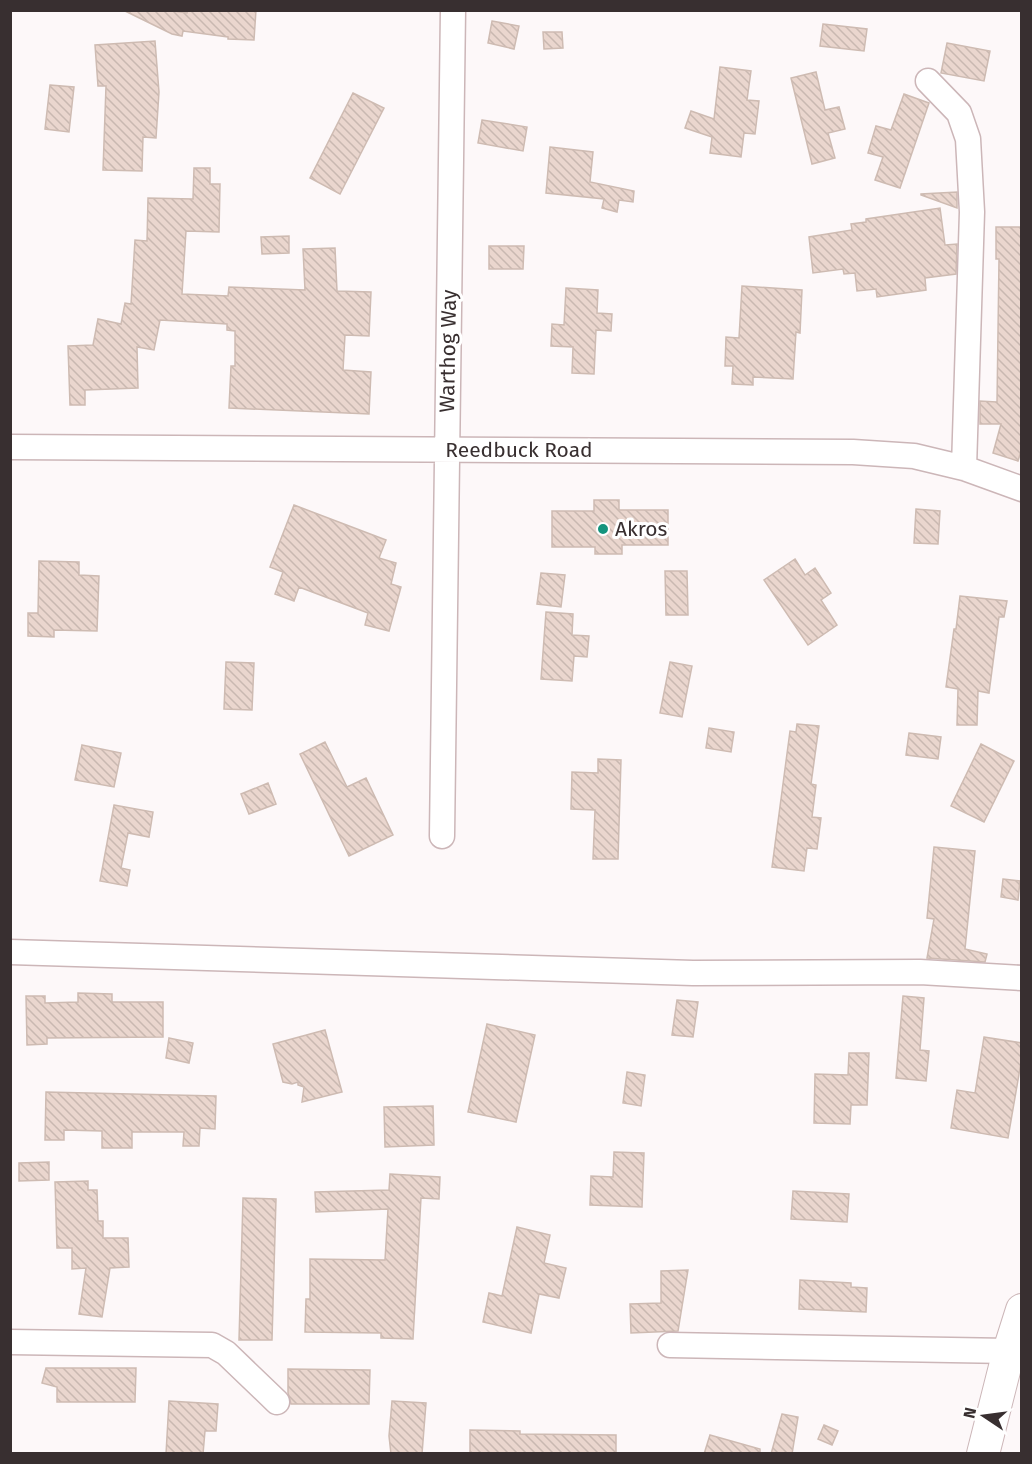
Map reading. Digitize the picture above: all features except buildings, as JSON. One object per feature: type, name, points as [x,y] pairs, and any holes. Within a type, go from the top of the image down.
[{"type":"main road","points":[[983,1454],[1009,1351],[1022,1310]]},
{"type":"street","name":"Warthog Way","points":[[442,836],[453,10]]},
{"type":"street","points":[[928,81],[959,113],[968,140],[972,212],[964,468]]},
{"type":"street","name":"Reedbuck Road","points":[[10,447],[853,452],[914,456],[964,468],[1022,489]]},
{"type":"street","points":[[10,952],[693,973],[920,972],[1022,978]]},
{"type":"street","points":[[10,1342],[212,1345],[226,1353],[277,1402]]},
{"type":"street","points":[[670,1345],[1009,1351]]},
{"type":"place","name":"Akros","points":[[603,529]]}]
